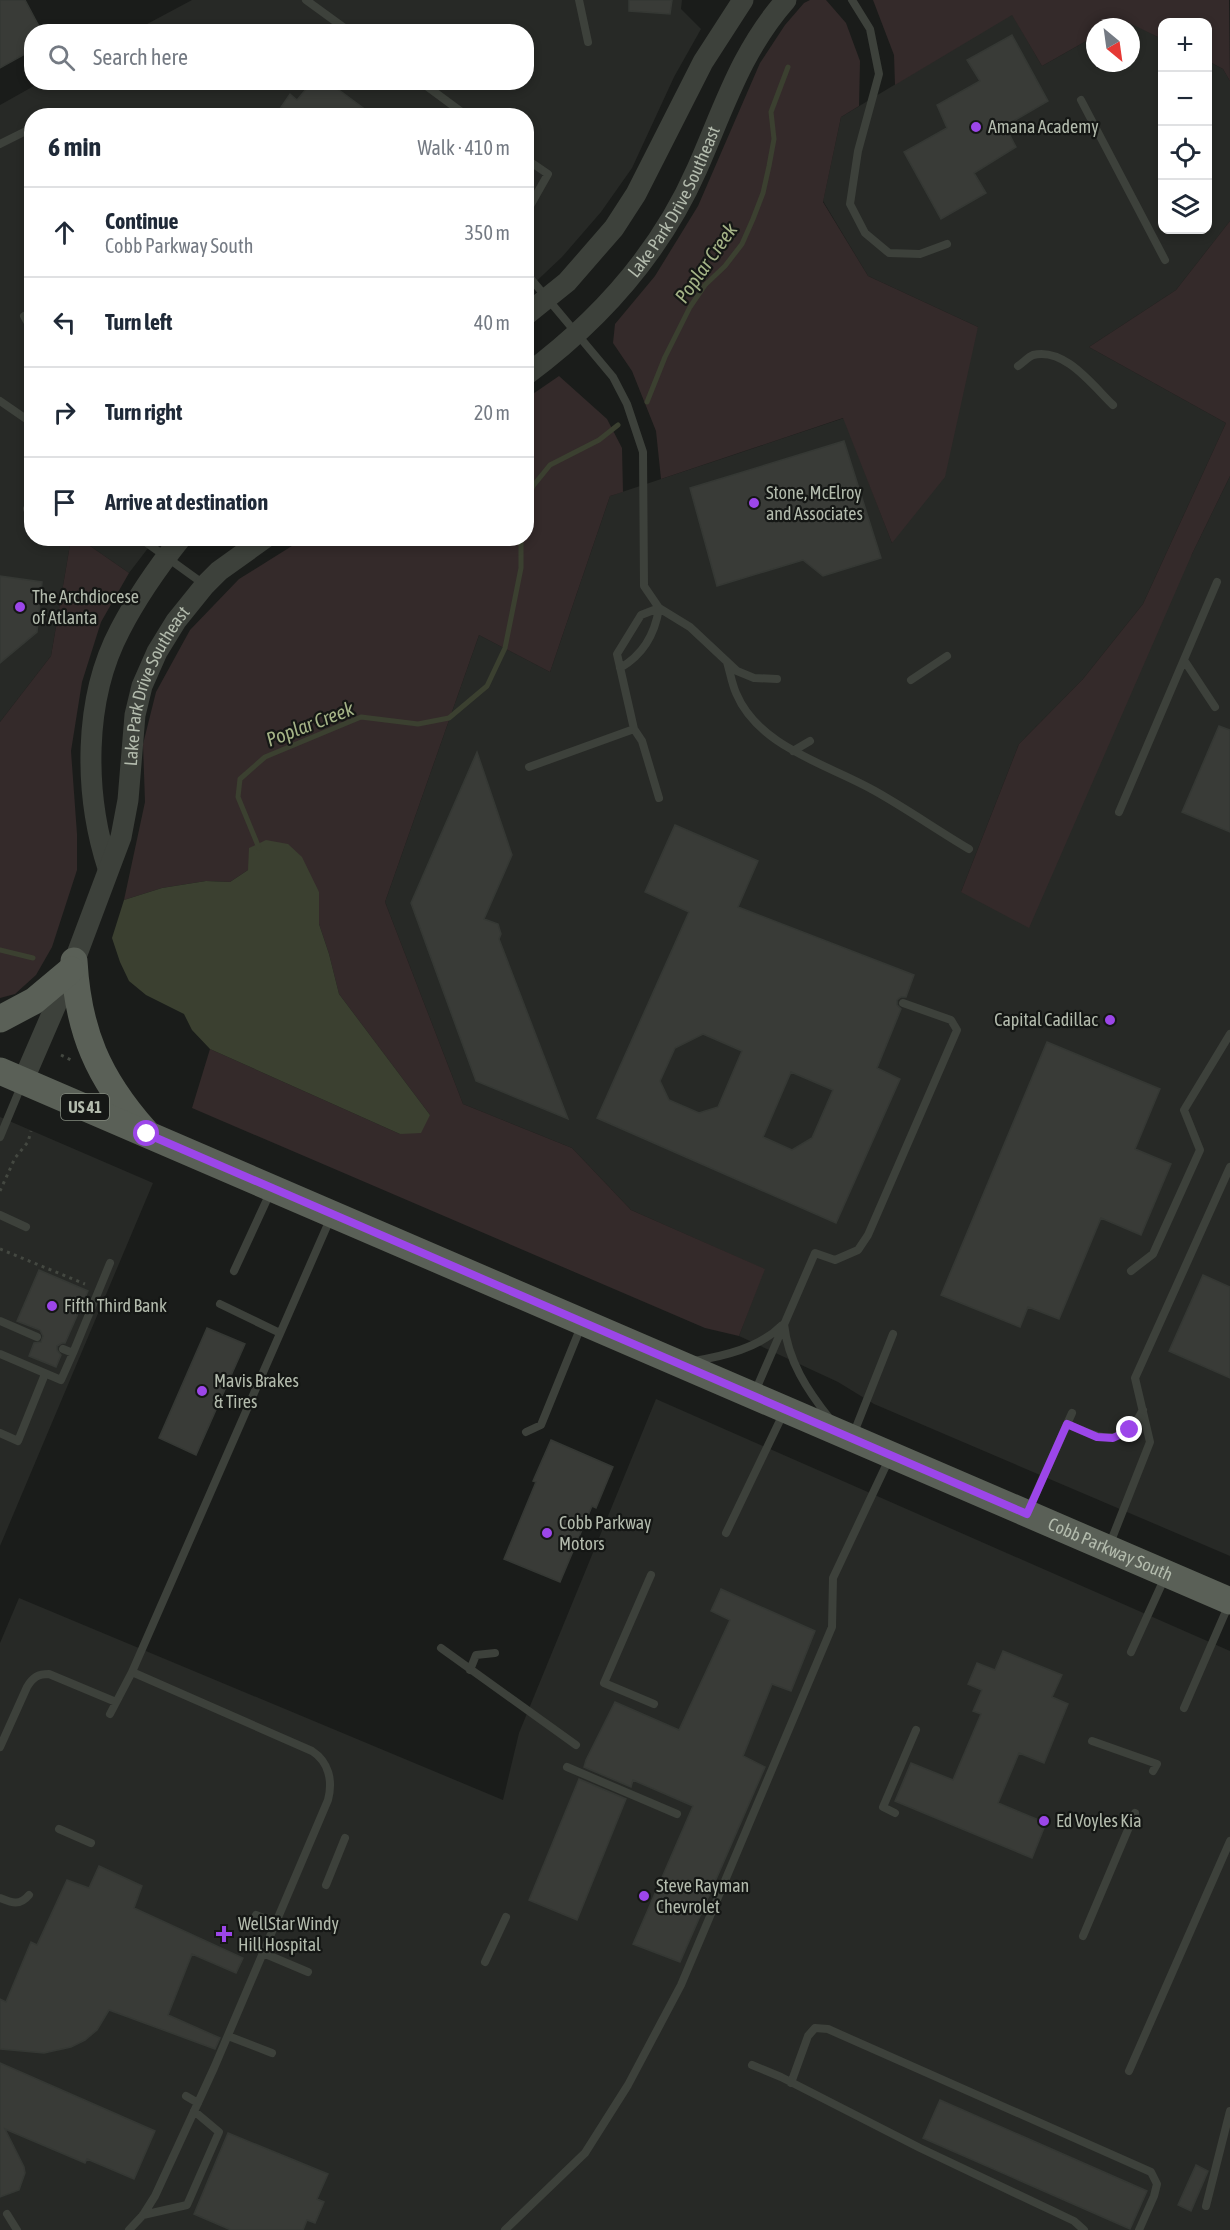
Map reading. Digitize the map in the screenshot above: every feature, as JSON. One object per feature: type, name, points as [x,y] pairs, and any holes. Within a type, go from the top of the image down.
[{"type":"main road","points":[[0,1019],[34,1001],[72,966]]},
{"type":"main road","points":[[72,966],[79,1010],[90,1048],[110,1084],[147,1134]]},
{"type":"main road","name":"Cobb Parkway South","points":[[12,1076],[846,1437],[1166,1574],[1228,1598]]},
{"type":"street","name":"Lake Park Drive Southeast","points":[[534,309],[567,282],[614,228],[636,194],[703,62],[743,0]]},
{"type":"street","name":"Lake Park Drive Southeast","points":[[534,369],[577,335],[631,277],[653,247],[696,171],[750,48],[786,0]]},
{"type":"street","points":[[108,868],[97,836],[92,787],[93,721],[97,698],[104,669],[119,632],[154,573],[176,546]]},
{"type":"street","name":"Lake Park Drive Southeast","points":[[12,1076],[72,966],[121,837],[128,800],[132,731],[142,686],[176,621],[219,571],[255,546]]},
{"type":"lane","points":[[306,0],[339,24]]},
{"type":"lane","points":[[579,0],[588,42]]},
{"type":"lane","points":[[852,0],[870,29],[879,74],[858,151],[850,204],[865,233],[889,253],[920,254],[947,244]]},
{"type":"lane","points":[[432,90],[456,108]]},
{"type":"lane","points":[[1081,100],[1165,260]]},
{"type":"lane","points":[[0,144],[24,132]]},
{"type":"lane","points":[[534,164],[548,174],[534,199]]},
{"type":"lane","points":[[534,283],[613,377],[623,393],[643,452],[644,586],[659,608],[690,627],[737,671],[754,678],[777,679]]},
{"type":"lane","points":[[1018,366],[1032,355],[1052,355],[1073,367],[1113,405]]},
{"type":"lane","points":[[0,401],[24,418]]},
{"type":"lane","points":[[151,546],[205,585]]},
{"type":"lane","points":[[1119,812],[1217,582]]},
{"type":"lane","points":[[620,668],[636,660],[656,626],[659,608]]},
{"type":"lane","points":[[659,608],[641,615],[617,654],[634,729],[642,741],[659,798]]},
{"type":"lane","points":[[911,680],[946,656]]},
{"type":"lane","points":[[1184,660],[1215,707]]},
{"type":"lane","points":[[727,662],[735,693],[748,714],[768,733],[793,751],[874,790],[969,849]]},
{"type":"lane","points":[[529,767],[634,729]]},
{"type":"lane","points":[[793,751],[810,741]]},
{"type":"lane","points":[[753,1396],[815,1253],[835,1260],[858,1250],[868,1235],[957,1030],[951,1020],[903,1004]]},
{"type":"lane","points":[[1131,1271],[1153,1254],[1200,1150],[1184,1110],[1230,1034]]},
{"type":"lane","points":[[0,1137],[12,1076]]},
{"type":"lane","points":[[1108,1549],[1150,1442],[1135,1378],[1230,1167]]},
{"type":"lane","points":[[234,1271],[273,1188]]},
{"type":"lane","points":[[110,1714],[132,1672],[332,1214]]},
{"type":"lane","points":[[0,1215],[27,1227]]},
{"type":"lane","points":[[0,1354],[61,1380],[111,1263]]},
{"type":"lane","points":[[220,1304],[280,1333]]},
{"type":"lane","points":[[0,1321],[37,1337]]},
{"type":"lane","points":[[526,1432],[541,1425],[582,1322]]},
{"type":"lane","points":[[679,1364],[712,1359],[747,1347],[764,1340],[784,1324]]},
{"type":"lane","points":[[784,1324],[796,1370],[816,1402],[846,1437],[893,1334]]},
{"type":"lane","points":[[63,1349],[73,1353]]},
{"type":"lane","points":[[0,1434],[18,1441],[45,1374]]},
{"type":"lane","points":[[726,1533],[785,1410]]},
{"type":"lane","points":[[1067,1424],[1097,1437],[1113,1438],[1130,1430],[1143,1410]]},
{"type":"lane","points":[[1027,1514],[1072,1413]]},
{"type":"lane","points":[[505,2230],[585,2152],[628,2085],[681,1985],[832,1627],[833,1578],[891,1456]]},
{"type":"lane","points":[[1131,1652],[1166,1574]]},
{"type":"lane","points":[[651,1575],[604,1683],[654,1704]]},
{"type":"lane","points":[[1184,1708],[1228,1598]]},
{"type":"lane","points":[[441,1648],[576,1745]]},
{"type":"lane","points":[[470,1670],[477,1655],[495,1653]]},
{"type":"lane","points":[[129,2230],[143,2215],[155,2196],[228,2036],[328,1800],[330,1781],[324,1762],[319,1755],[308,1748],[132,1672]]},
{"type":"lane","points":[[0,1747],[27,1687],[31,1680],[41,1674],[49,1674],[116,1702]]},
{"type":"lane","points":[[896,1813],[883,1807],[916,1730]]},
{"type":"lane","points":[[1092,1741],[1157,1764],[1153,1771]]},
{"type":"lane","points":[[567,1767],[677,1814]]},
{"type":"lane","points":[[1083,1936],[1135,1813]]},
{"type":"lane","points":[[59,1829],[91,1843]]},
{"type":"lane","points":[[326,1886],[345,1838]]},
{"type":"lane","points":[[1129,2071],[1230,1841]]},
{"type":"lane","points":[[0,1898],[20,1903],[29,1895]]},
{"type":"lane","points":[[256,1915],[276,1923]]},
{"type":"lane","points":[[485,1962],[506,1917]]},
{"type":"lane","points":[[263,1953],[308,1972]]},
{"type":"lane","points":[[791,2083],[808,2036],[815,2028],[828,2029],[1151,2172],[1157,2184],[1156,2190],[1139,2230]]},
{"type":"lane","points":[[228,2036],[272,2053]]},
{"type":"lane","points":[[752,2065],[1074,2221],[1084,2230]]},
{"type":"lane","points":[[143,2215],[188,2205],[219,2132],[186,2096]]},
{"type":"lane","points":[[1206,2206],[1230,2111]]},
{"type":"lane","points":[[7,2214],[17,2230]]},
{"type":"path","points":[[58,1054],[61,1055],[60,1059]]},
{"type":"path","points":[[0,1191],[15,1158],[28,1142],[31,1131]]},
{"type":"path","points":[[0,1249],[85,1284]]},
{"type":"shaded area","points":[[192,0],[682,0],[681,9],[701,29],[674,77],[632,168],[601,212],[562,257],[534,283],[534,108],[24,108],[24,546],[70,546],[51,656],[0,722],[0,105],[27,90],[534,90],[534,24],[147,24]]},
{"type":"shaded area","points":[[810,0],[826,0],[846,23],[860,61],[859,106],[841,117],[823,202],[868,276],[978,327],[945,477],[892,543],[843,418],[661,479],[656,431],[632,371],[613,343],[615,324],[655,276],[698,206],[760,63],[785,25],[804,3]]},
{"type":"shaded area","points":[[873,0],[1229,0],[1230,81],[1223,69],[1212,63],[1212,18],[1158,18],[1158,37],[1140,28],[1140,18],[1086,18],[1086,41],[1042,66],[1012,15],[895,85],[894,55]]},
{"type":"shaded area","points":[[1012,14],[1042,66],[1086,41],[1086,72],[1140,72],[1140,28],[1158,37],[1158,234],[1212,234],[1212,63],[1223,69],[1230,81],[1230,221],[1176,290],[1089,347],[1226,423],[1143,604],[1083,679],[1019,744],[961,892],[1192,554],[1230,476],[1230,1556],[874,1404],[838,1382],[739,1336],[764,1269],[631,1210],[572,1148],[463,1104],[385,902],[479,635],[550,672],[610,496],[844,418],[892,543],[978,327],[868,276],[823,201],[841,117]]},
{"type":"shaded area","points":[[1230,221],[1230,476],[1192,554],[1029,928],[961,892],[1019,744],[1083,679],[1143,604],[1226,423],[1089,347],[1176,290]]},
{"type":"shaded area","points":[[559,376],[607,419],[622,448],[623,492],[610,496],[550,672],[479,635],[385,902],[463,1104],[572,1148],[631,1210],[765,1269],[739,1336],[705,1328],[192,1108],[210,1049],[400,1134],[430,1115],[339,994],[319,924],[319,892],[248,870],[230,882],[206,881],[162,888],[124,900],[145,802],[143,744],[156,692],[190,630],[239,579],[292,546],[534,546],[534,393]]},
{"type":"shaded area","points":[[70,546],[90,546],[129,573],[101,622],[82,682],[71,751],[77,834],[77,870],[52,947],[36,975],[15,994],[0,998],[0,722],[51,656]]},
{"type":"shaded area","points":[[90,546],[150,546],[129,573]]},
{"type":"shaded area","points":[[266,840],[288,844],[302,857],[319,892],[319,924],[339,994],[430,1115],[421,1133],[400,1134],[210,1049],[192,1030],[184,1014],[146,995],[129,981],[112,938],[124,900],[162,888],[206,881],[230,882],[248,870],[249,848]]},
{"type":"shaded area","points":[[0,1117],[153,1183],[0,1546]]},
{"type":"shaded area","points":[[656,1399],[1230,1651],[1230,2230],[0,2230],[0,1643],[19,1598],[503,1800],[519,1733]]},
{"type":"building","points":[[0,0],[25,0],[38,24],[24,24],[24,54],[0,68]]},
{"type":"building","points":[[629,0],[672,0],[670,14],[629,11]]},
{"type":"building","name":"Amana Academy","points":[[1012,35],[1048,101],[1005,126],[1016,147],[974,173],[986,193],[941,219],[904,152],[947,128],[937,105],[980,81],[967,60]]},
{"type":"building","points":[[305,90],[339,90],[363,108],[280,108],[290,94],[297,100]]},
{"type":"building","points":[[844,441],[881,558],[823,576],[803,560],[717,586],[690,488]]},
{"type":"building","name":"The Archdiocese of Atlanta","points":[[0,576],[42,582],[37,632],[0,663]]},
{"type":"building","points":[[1219,726],[1230,730],[1230,832],[1182,812]]},
{"type":"building","points":[[477,752],[512,855],[484,919],[498,924],[501,934],[499,939],[568,1119],[476,1081],[411,903]]},
{"type":"building","points":[[675,825],[758,861],[738,907],[914,975],[906,997],[897,1000],[897,1005],[901,1009],[877,1068],[900,1079],[836,1223],[597,1118],[689,912],[645,892]],"holes":[[[703,1034],[742,1051],[718,1107],[699,1113],[669,1100],[660,1081],[675,1048]],[[791,1072],[833,1090],[812,1138],[792,1150],[763,1137]]]},
{"type":"building","points":[[1047,1042],[1160,1089],[1135,1149],[1171,1164],[1141,1235],[1101,1218],[1059,1319],[1028,1307],[1020,1327],[941,1295]]},
{"type":"building","name":"Fifth Third Bank","points":[[39,1270],[88,1291],[65,1343],[57,1346],[61,1355],[56,1367],[29,1356],[34,1343],[41,1342],[43,1336],[40,1330],[17,1321]]},
{"type":"building","points":[[1203,1275],[1230,1287],[1230,1378],[1169,1351]]},
{"type":"building","name":"Mavis Brakes & Tires","points":[[207,1328],[245,1344],[196,1455],[159,1438]]},
{"type":"building","name":"Cobb Parkway Motors","points":[[551,1440],[613,1467],[596,1508],[592,1506],[560,1582],[504,1559]]},
{"type":"building","points":[[721,1589],[815,1631],[791,1691],[772,1684],[743,1756],[765,1767],[680,1962],[633,1944],[693,1806],[633,1780],[631,1787],[584,1767],[615,1702],[679,1730],[730,1620],[711,1611]]},
{"type":"building","points":[[1003,1651],[1062,1675],[1052,1697],[1068,1704],[1044,1763],[1019,1753],[998,1803],[1046,1823],[1032,1858],[895,1801],[911,1763],[953,1780],[981,1714],[973,1711],[982,1690],[968,1684],[977,1663],[995,1670]]},
{"type":"building","points":[[579,1779],[626,1799],[577,1920],[529,1900]]},
{"type":"building","points":[[99,1866],[142,1886],[134,1908],[243,1958],[236,1973],[192,1954],[168,2015],[220,2038],[215,2049],[109,2010],[97,2030],[85,2040],[71,2047],[44,2053],[0,2049],[0,1999],[6,2002],[31,1942],[37,1945],[67,1880],[89,1888]]},
{"type":"building","points":[[0,2063],[155,2131],[134,2179],[87,2159],[85,2163],[5,2129],[25,2173],[19,2190],[0,2197]]},
{"type":"building","points":[[940,2100],[1147,2191],[1130,2229],[923,2138]]},
{"type":"building","points":[[228,2133],[328,2174],[317,2199],[324,2202],[315,2223],[307,2220],[303,2230],[231,2230],[194,2214]]},
{"type":"building","points":[[1196,2165],[1208,2171],[1191,2211],[1178,2205]]},
{"type":"waterway","name":"Poplar Creek","points":[[647,402],[665,357],[690,307],[705,285],[725,266],[742,244],[753,219],[763,193],[774,139],[771,112],[788,67]]},
{"type":"waterway","name":"Poplar Creek","points":[[534,485],[550,465],[599,440],[618,425]]},
{"type":"waterway","name":"Poplar Creek","points":[[259,848],[238,797],[240,779],[265,757],[361,717],[418,724],[449,718],[487,686],[505,648],[521,568],[521,546]]},
{"type":"waterway","name":"Poplar Creek","points":[[0,950],[33,958]]},
{"type":"place","name":"Amana Academy","points":[[976,127]]},
{"type":"place","name":"Stone, McElroy and Associates","points":[[754,503]]},
{"type":"place","name":"The Archdiocese of Atlanta","points":[[20,607]]},
{"type":"place","name":"Capital Cadillac","points":[[1110,1020]]},
{"type":"place","name":"Fifth Third Bank","points":[[52,1306]]},
{"type":"place","name":"Mavis Brakes & Tires","points":[[202,1391]]},
{"type":"place","name":"Cobb Parkway Motors","points":[[547,1533]]},
{"type":"place","name":"Ed Voyles Kia","points":[[1044,1821]]},
{"type":"place","name":"Steve Rayman Chevrolet","points":[[644,1896]]},
{"type":"place","name":"WellStar Windy Hill Hospital","points":[[224,1934]]},
{"type":"route","points":[[147,1134],[1027,1514],[1067,1424],[1097,1437],[1113,1438],[1130,1430]]}]
